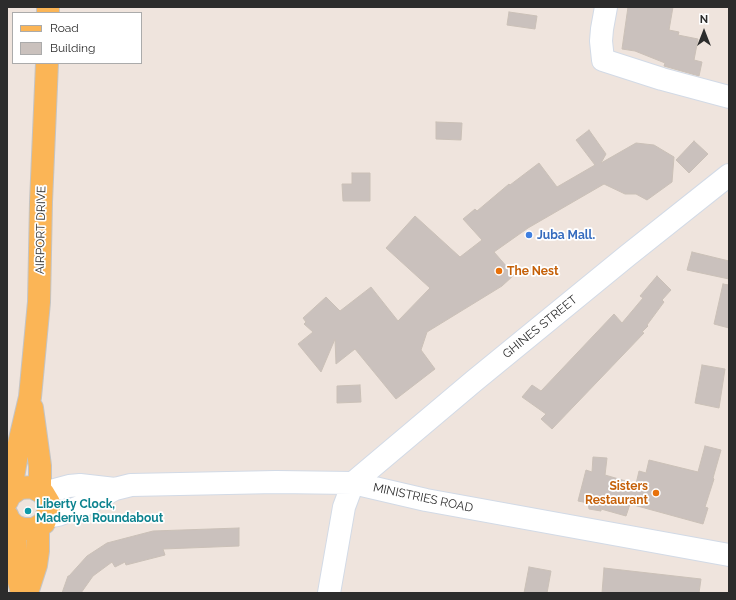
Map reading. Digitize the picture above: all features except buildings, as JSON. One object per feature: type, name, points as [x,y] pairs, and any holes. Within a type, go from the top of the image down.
[{"type":"main road","name":"AIRPORT DRIVE","points":[[22,593],[17,574],[9,509],[18,448],[30,397],[39,302],[41,202],[47,64]]},
{"type":"main road","name":"AIRPORT DRIVE","points":[[30,397],[42,492]]},
{"type":"main road","points":[[27,593],[36,565],[43,522],[49,510],[49,503],[42,492],[32,487],[20,488],[9,509],[23,529],[34,529],[43,522]]},
{"type":"street","points":[[606,7],[601,41],[603,60],[662,79],[729,97]]},
{"type":"street","name":"GHINES STREET","points":[[353,483],[474,381],[729,175]]},
{"type":"street","name":"MINISTRIES ROAD","points":[[42,492],[80,485],[114,488],[131,485],[261,482],[353,483],[426,500],[729,555]]},
{"type":"street","points":[[329,593],[344,507],[353,483]]},
{"type":"street","name":"MINISTRIES ROAD","points":[[43,522],[87,504],[114,488]]},
{"type":"place","name":"Juba Mall.","points":[[529,235]]},
{"type":"place","name":"The Nest","points":[[499,271]]},
{"type":"place","name":"Sisters Restaurant","points":[[656,493]]},
{"type":"place","name":"Liberty Clock, Maderiya Roundabout","points":[[28,511]]}]
